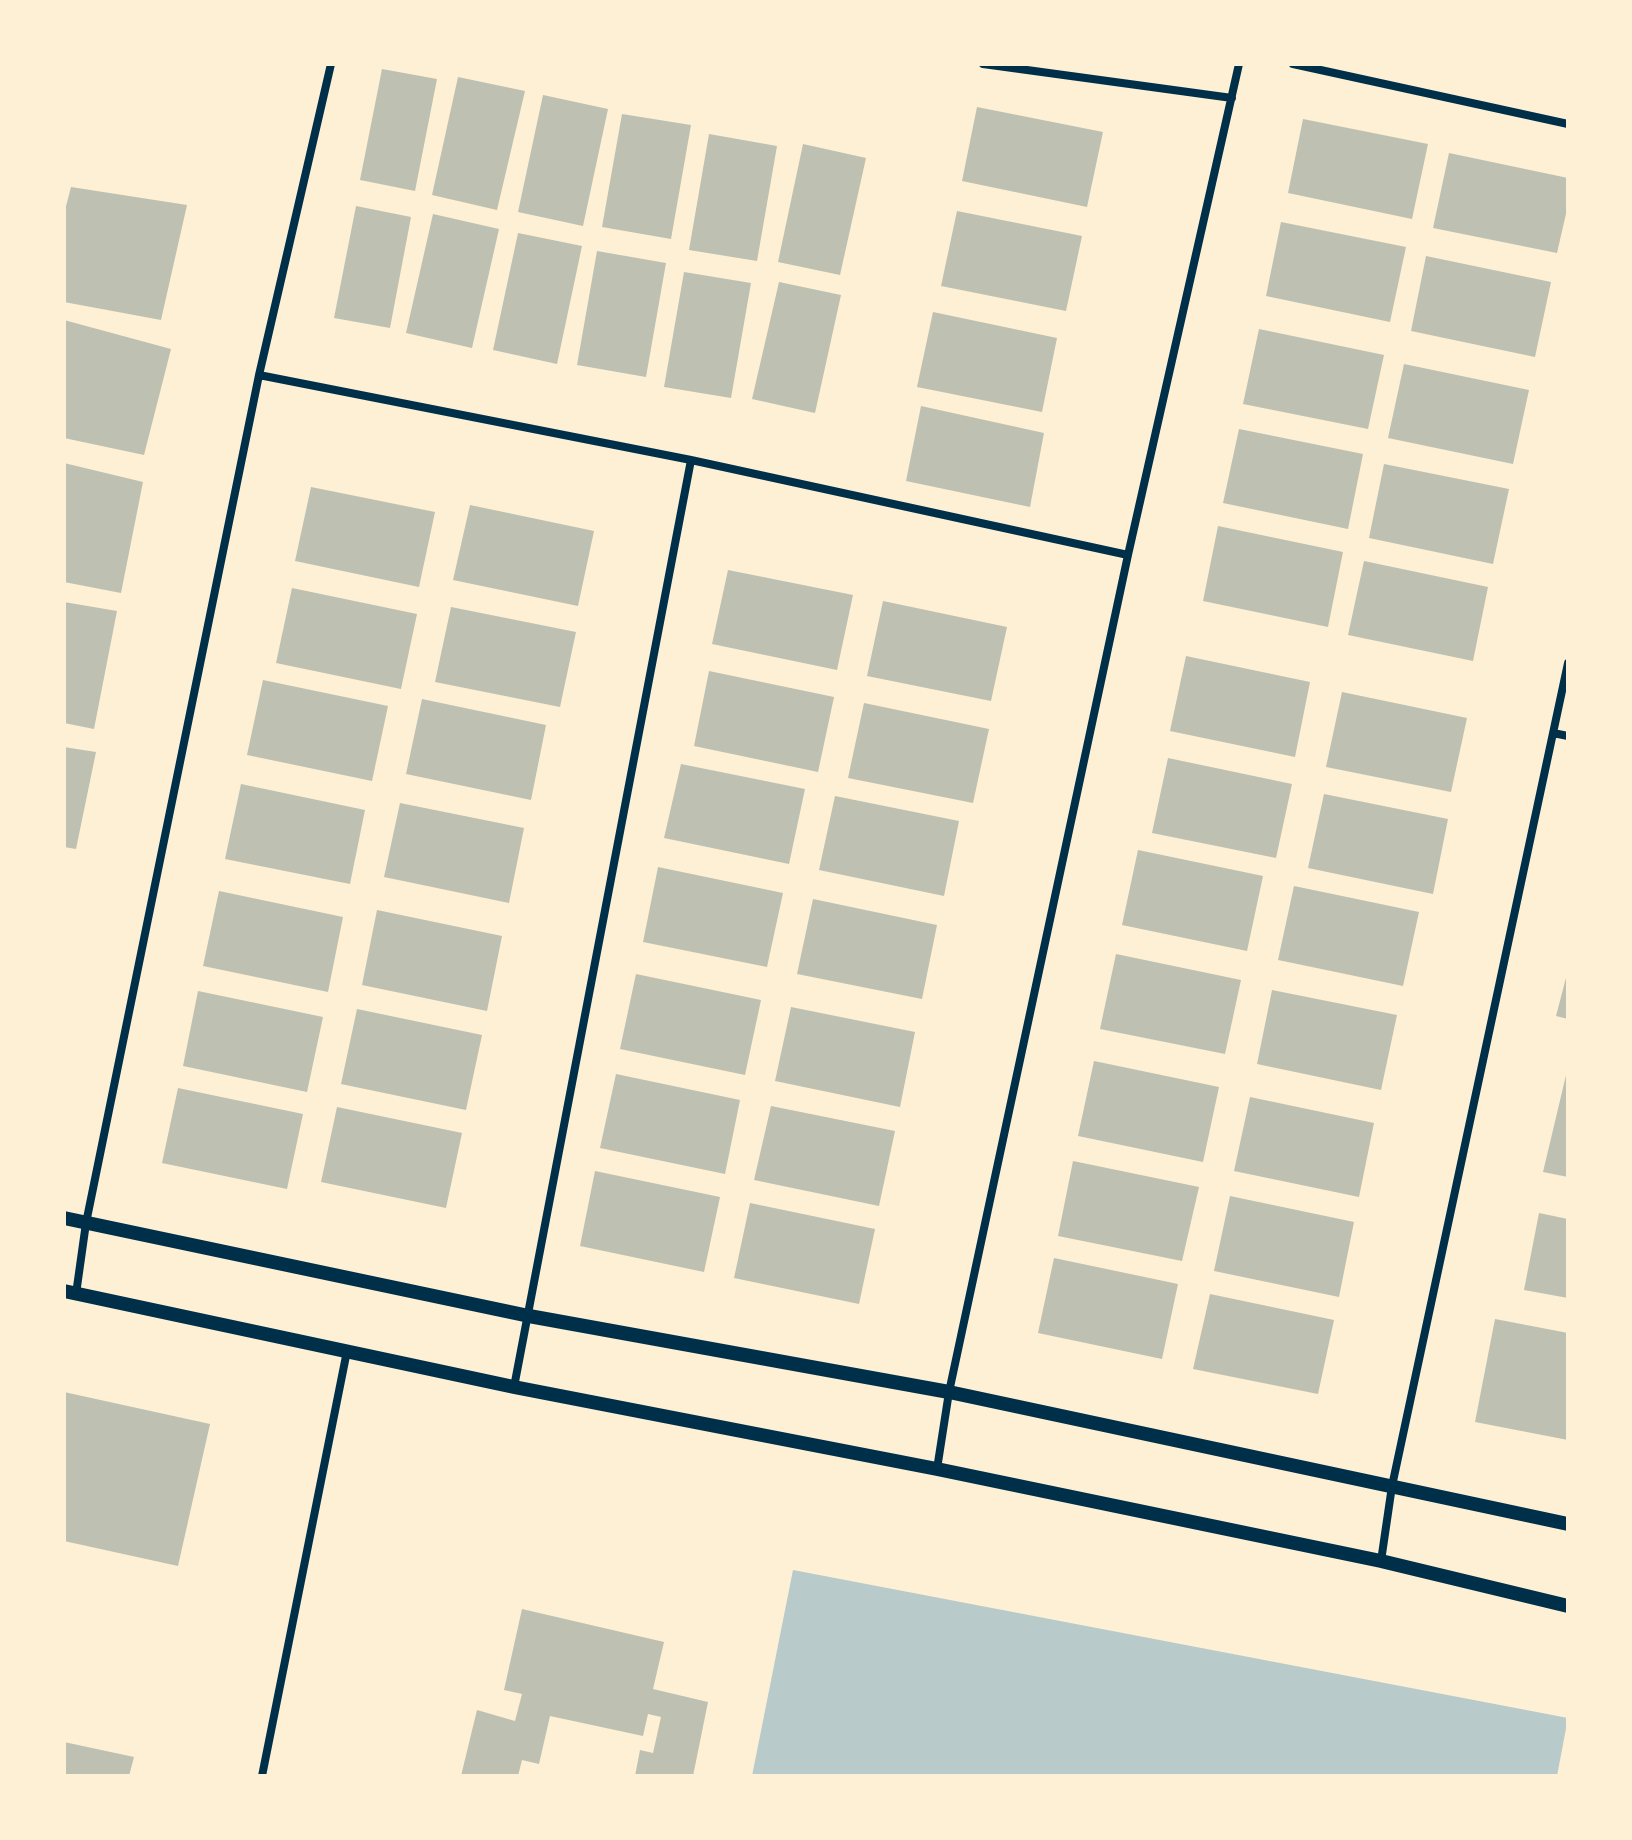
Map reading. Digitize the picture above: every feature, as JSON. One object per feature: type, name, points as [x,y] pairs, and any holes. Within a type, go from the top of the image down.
[{"type":"street","points":[[331,64],[259,375],[70,1293],[514,1387],[937,1469],[1381,1561],[1568,1606]]},
{"type":"street","points":[[983,64],[1232,98]]},
{"type":"street","points":[[937,1469],[949,1392],[1128,555],[1239,64]]},
{"type":"street","points":[[1293,64],[1568,124]]},
{"type":"street","points":[[259,375],[691,460],[1128,555]]},
{"type":"street","points":[[514,1387],[691,460]]},
{"type":"street","points":[[1381,1561],[1392,1486],[1568,663]]},
{"type":"street","points":[[1553,733],[1568,736]]},
{"type":"street","points":[[64,1218],[529,1316],[949,1392],[1568,1524]]},
{"type":"street","points":[[262,1776],[347,1351]]},
{"type":"shaded area","points":[[793,1570],[1568,1718],[1557,1776],[752,1776]]},
{"type":"building","points":[[382,69],[437,79],[415,191],[360,180]]},
{"type":"building","points":[[458,77],[525,91],[497,210],[432,195]]},
{"type":"building","points":[[543,95],[608,109],[583,226],[518,212]]},
{"type":"building","points":[[977,107],[1103,132],[1087,207],[962,181]]},
{"type":"building","points":[[622,114],[691,125],[671,239],[602,227]]},
{"type":"building","points":[[1303,119],[1428,144],[1412,219],[1288,193]]},
{"type":"building","points":[[709,134],[777,146],[757,261],[689,250]]},
{"type":"building","points":[[803,144],[866,158],[840,275],[778,262]]},
{"type":"building","points":[[1449,153],[1568,178],[1568,205],[1557,253],[1433,228]]},
{"type":"building","points":[[71,187],[187,205],[161,320],[64,302],[64,214]]},
{"type":"building","points":[[356,206],[411,217],[390,328],[334,318]]},
{"type":"building","points":[[957,211],[1082,236],[1066,311],[941,286]]},
{"type":"building","points":[[433,214],[499,229],[472,348],[406,333]]},
{"type":"building","points":[[1281,222],[1406,247],[1390,322],[1266,296]]},
{"type":"building","points":[[518,233],[582,246],[557,364],[493,350]]},
{"type":"building","points":[[597,251],[666,263],[646,377],[577,365]]},
{"type":"building","points":[[1426,256],[1551,282],[1535,357],[1411,331]]},
{"type":"building","points":[[684,272],[751,283],[731,398],[664,387]]},
{"type":"building","points":[[779,282],[841,295],[815,413],[752,399]]},
{"type":"building","points":[[933,312],[1057,338],[1042,412],[917,387]]},
{"type":"building","points":[[64,320],[171,349],[144,455],[64,438]]},
{"type":"building","points":[[1259,329],[1384,355],[1368,429],[1243,404]]},
{"type":"building","points":[[1404,364],[1529,390],[1513,464],[1388,438]]},
{"type":"building","points":[[921,406],[1044,433],[1030,507],[906,481]]},
{"type":"building","points":[[1239,429],[1363,454],[1348,529],[1223,503]]},
{"type":"building","points":[[64,463],[143,482],[121,593],[64,582]]},
{"type":"building","points":[[1384,464],[1509,489],[1493,564],[1369,538]]},
{"type":"building","points":[[311,487],[435,512],[419,587],[295,561]]},
{"type":"building","points":[[470,505],[594,531],[578,606],[453,580]]},
{"type":"building","points":[[1218,526],[1343,552],[1328,627],[1203,601]]},
{"type":"building","points":[[1364,561],[1488,587],[1473,661],[1348,635]]},
{"type":"building","points":[[728,570],[853,595],[837,670],[712,644]]},
{"type":"building","points":[[292,588],[417,614],[401,689],[276,663]]},
{"type":"building","points":[[883,601],[1007,627],[991,701],[867,676]]},
{"type":"building","points":[[64,602],[117,611],[94,729],[64,723]]},
{"type":"building","points":[[451,607],[576,632],[560,707],[435,682]]},
{"type":"building","points":[[1186,656],[1310,682],[1295,757],[1170,731]]},
{"type":"building","points":[[709,671],[834,697],[818,772],[694,746]]},
{"type":"building","points":[[263,680],[388,706],[372,781],[247,755]]},
{"type":"building","points":[[1342,692],[1467,718],[1451,792],[1326,767]]},
{"type":"building","points":[[422,699],[546,725],[531,800],[406,774]]},
{"type":"building","points":[[864,703],[989,729],[973,803],[848,778]]},
{"type":"building","points":[[64,747],[96,752],[76,849],[64,847]]},
{"type":"building","points":[[1168,758],[1292,784],[1276,858],[1152,833]]},
{"type":"building","points":[[681,764],[805,789],[789,864],[664,838]]},
{"type":"building","points":[[241,784],[365,810],[350,884],[225,859]]},
{"type":"building","points":[[1324,794],[1448,819],[1433,894],[1308,868]]},
{"type":"building","points":[[835,796],[959,821],[944,896],[819,870]]},
{"type":"building","points":[[400,803],[524,828],[509,903],[384,877]]},
{"type":"building","points":[[1138,850],[1263,876],[1247,951],[1122,925]]},
{"type":"building","points":[[658,867],[783,893],[767,967],[643,942]]},
{"type":"building","points":[[1294,886],[1419,912],[1403,986],[1278,960]]},
{"type":"building","points":[[219,891],[343,917],[328,992],[203,966]]},
{"type":"building","points":[[813,899],[937,925],[922,999],[797,974]]},
{"type":"building","points":[[377,910],[502,936],[487,1011],[362,985]]},
{"type":"building","points":[[1116,954],[1241,980],[1225,1054],[1100,1029]]},
{"type":"building","points":[[636,974],[761,1000],[745,1075],[620,1049]]},
{"type":"building","points":[[1568,974],[1568,1019],[1556,1016]]},
{"type":"building","points":[[1272,990],[1397,1015],[1381,1090],[1257,1064]]},
{"type":"building","points":[[198,991],[323,1017],[307,1092],[183,1066]]},
{"type":"building","points":[[791,1007],[915,1032],[900,1107],[775,1081]]},
{"type":"building","points":[[357,1009],[482,1035],[466,1110],[341,1084]]},
{"type":"building","points":[[1094,1061],[1219,1087],[1203,1162],[1078,1136]]},
{"type":"building","points":[[1568,1071],[1568,1177],[1543,1172]]},
{"type":"building","points":[[616,1074],[740,1100],[725,1174],[600,1148]]},
{"type":"building","points":[[178,1088],[303,1114],[287,1189],[162,1163]]},
{"type":"building","points":[[1250,1097],[1374,1123],[1359,1197],[1234,1171]]},
{"type":"building","points":[[771,1106],[895,1131],[879,1206],[754,1180]]},
{"type":"building","points":[[337,1107],[462,1133],[446,1208],[321,1182]]},
{"type":"building","points":[[1073,1161],[1199,1187],[1182,1261],[1058,1236]]},
{"type":"building","points":[[595,1171],[720,1197],[704,1272],[580,1246]]},
{"type":"building","points":[[1230,1196],[1354,1222],[1339,1297],[1214,1271]]},
{"type":"building","points":[[750,1203],[875,1229],[859,1304],[734,1278]]},
{"type":"building","points":[[1539,1213],[1568,1219],[1568,1298],[1524,1290]]},
{"type":"building","points":[[1054,1258],[1178,1284],[1162,1359],[1038,1333]]},
{"type":"building","points":[[1210,1294],[1334,1320],[1318,1394],[1193,1369]]},
{"type":"building","points":[[1495,1319],[1568,1333],[1568,1440],[1475,1422]]},
{"type":"building","points":[[64,1392],[210,1424],[178,1566],[64,1541]]},
{"type":"building","points":[[522,1609],[664,1642],[653,1689],[708,1702],[693,1776],[635,1776],[640,1750],[653,1753],[661,1717],[648,1714],[643,1736],[550,1716],[539,1764],[522,1760],[518,1776],[461,1776],[477,1710],[515,1721],[522,1694],[504,1690]]},
{"type":"building","points":[[64,1742],[134,1757],[129,1776],[64,1776]]}]
